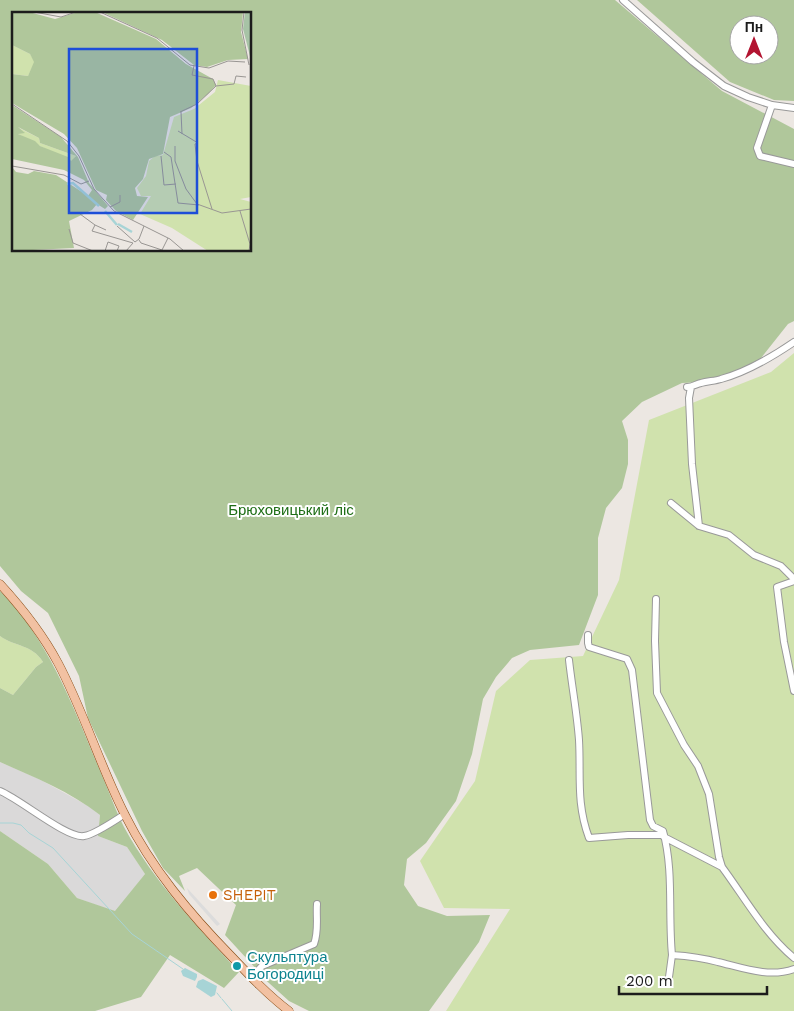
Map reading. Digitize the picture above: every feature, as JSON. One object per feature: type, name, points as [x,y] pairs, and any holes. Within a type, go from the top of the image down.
[{"type":"main road","points":[[0,584],[32,621],[58,662],[125,814],[153,865],[186,907],[252,977],[289,1011]]},
{"type":"street","points":[[623,0],[693,62],[724,86],[772,105],[794,108]]},
{"type":"street","points":[[772,105],[757,148],[760,156],[794,164]]},
{"type":"street","points":[[699,526],[692,464],[689,387],[702,382],[722,379],[742,371],[768,359],[794,342]]},
{"type":"street","points":[[671,504],[699,526],[730,535],[754,555],[781,566],[794,580],[778,586],[784,642],[794,691]]},
{"type":"street","points":[[656,599],[657,693],[704,780],[709,794],[722,867],[764,928],[794,958]]},
{"type":"street","points":[[588,635],[589,647],[627,659],[632,670],[650,820],[653,826],[663,831],[664,836],[671,919],[669,928],[672,954],[669,977]]},
{"type":"street","points":[[569,660],[579,741],[578,787],[580,807],[589,838],[628,835],[664,836],[722,867]]},
{"type":"street","points":[[0,791],[12,796],[70,834],[84,836],[125,814]]},
{"type":"street","points":[[252,977],[262,966],[314,944],[318,904]]},
{"type":"street","points":[[672,954],[717,961],[752,971],[783,973],[794,969]]},
{"type":"shaded area","points":[[0,762],[41,780],[90,807],[100,815],[98,836],[127,847],[145,874],[115,912],[77,898],[48,864],[0,831]]},
{"type":"shaded area","points":[[187,888],[220,924],[217,926],[189,894]]},
{"type":"green space","name":"Брюховицький ліс","points":[[0,0],[615,0],[722,91],[794,129],[794,321],[788,324],[757,363],[742,371],[702,382],[682,383],[642,402],[622,421],[628,440],[628,464],[622,488],[606,508],[598,538],[598,595],[579,645],[530,650],[512,658],[496,677],[483,699],[472,754],[456,801],[426,843],[407,859],[404,885],[418,906],[447,916],[490,915],[479,942],[429,1011],[309,1011],[289,1001],[260,975],[225,935],[236,905],[197,868],[179,876],[185,891],[163,868],[142,831],[88,718],[79,676],[48,613],[21,591],[0,566]]},
{"type":"green space","points":[[637,0],[794,0],[794,101],[774,100],[730,82]]},
{"type":"green space","points":[[794,353],[794,1011],[446,1011],[510,909],[444,908],[420,861],[475,781],[496,691],[530,660],[583,656],[619,580],[649,420],[771,372]]},
{"type":"green space","points":[[0,591],[35,634],[49,658],[74,708],[119,817],[136,847],[162,885],[239,972],[224,988],[170,955],[141,997],[95,1011],[0,1011],[0,831],[48,864],[77,898],[115,911],[145,874],[127,847],[98,836],[100,815],[65,792],[0,762],[0,688],[13,695],[36,667],[43,662],[34,652],[0,636]]},
{"type":"green space","points":[[0,636],[34,652],[43,662],[36,667],[13,695],[0,688]]},
{"type":"water","points":[[185,968],[197,974],[195,981],[183,976],[181,971]]},
{"type":"water","points":[[203,979],[217,986],[215,995],[211,997],[196,987],[198,981]]},
{"type":"waterway","points":[[0,823],[21,825],[29,833],[53,848],[132,934],[183,969]]},
{"type":"waterway","points":[[217,993],[221,998]]},
{"type":"waterway","points":[[222,999],[232,1011]]},
{"type":"place","name":"SHEPIT","points":[[213,895]]},
{"type":"place","name":"Скульптура Богородиці","points":[[237,966]]}]
